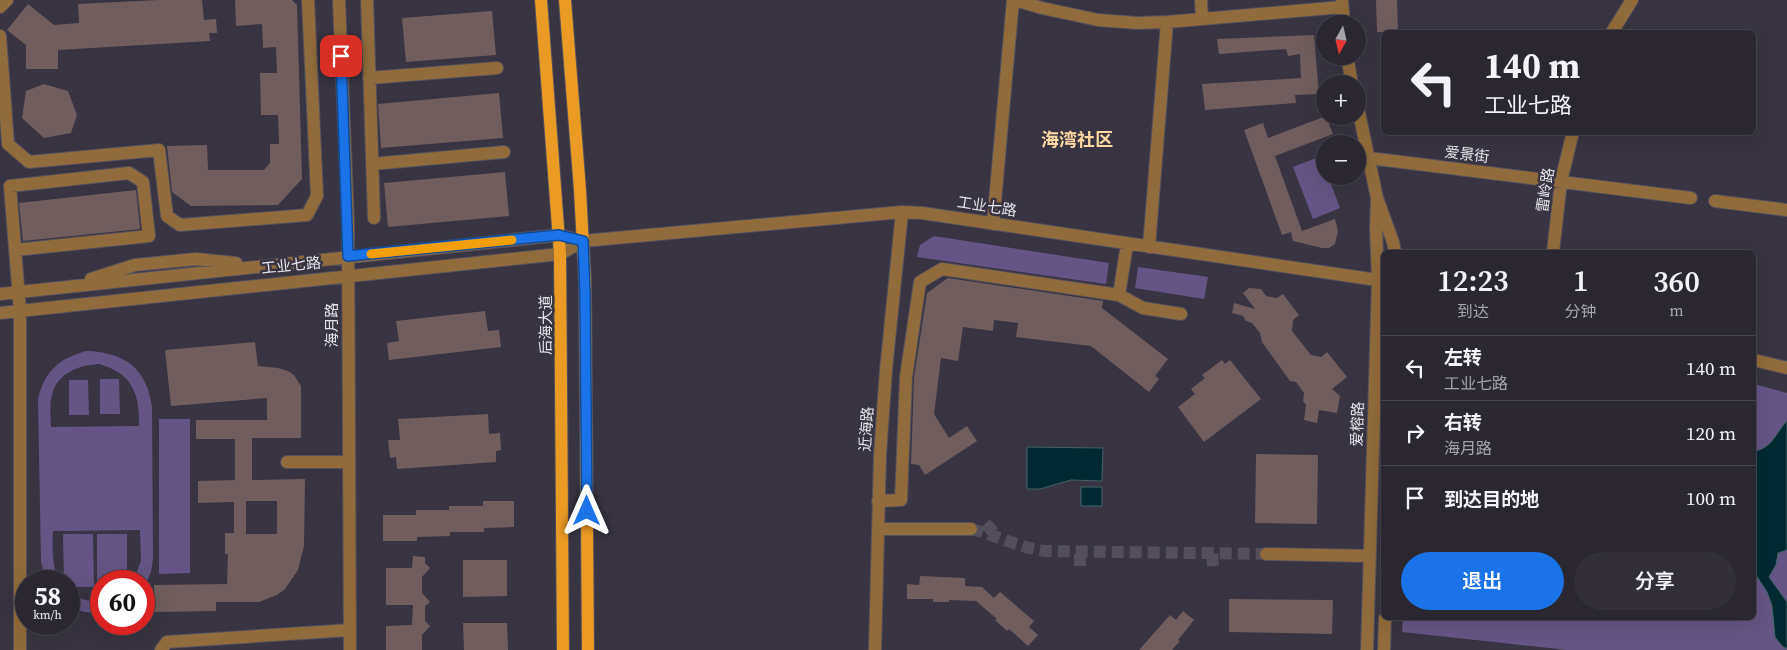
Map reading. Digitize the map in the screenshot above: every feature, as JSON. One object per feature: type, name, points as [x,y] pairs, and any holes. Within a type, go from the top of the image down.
[{"type":"main road","name":"后海大道","points":[[540,0],[560,254],[563,650]]},
{"type":"main road","points":[[565,0],[580,190],[585,294],[588,650]]},
{"type":"street","points":[[0,7],[7,0]]},
{"type":"street","points":[[0,36],[8,144],[29,162],[159,150],[167,216],[180,225],[307,215],[317,196],[308,0]]},
{"type":"street","name":"海月路","points":[[339,0],[348,256],[350,650]]},
{"type":"street","points":[[367,0],[374,218]]},
{"type":"street","points":[[994,224],[1014,0],[1098,20],[1137,23],[1167,22],[1342,4]]},
{"type":"street","points":[[1201,0],[1202,18]]},
{"type":"street","points":[[1613,30],[1632,0]]},
{"type":"street","points":[[1150,247],[1167,22]]},
{"type":"street","points":[[369,78],[497,68]]},
{"type":"street","name":"爱榕路","points":[[1362,125],[1377,198],[1395,250]]},
{"type":"street","name":"雷岭路","points":[[1553,250],[1561,181],[1572,135]]},
{"type":"street","points":[[372,164],[504,152]]},
{"type":"street","name":"爱景街","points":[[1369,158],[1691,198]]},
{"type":"street","points":[[15,250],[149,236],[143,182],[129,173],[10,186],[15,250],[19,292],[20,311],[20,650]]},
{"type":"street","name":"爱榕路","points":[[1367,650],[1381,281],[1376,228],[1377,198]]},
{"type":"street","points":[[1715,201],[1787,210]]},
{"type":"street","name":"工业七路","points":[[0,294],[559,235],[583,241],[902,212],[922,213],[1381,281]]},
{"type":"street","name":"近海路","points":[[875,650],[878,501],[884,396],[902,212]]},
{"type":"street","name":"工业七路","points":[[0,313],[560,254],[583,241]]},
{"type":"street","points":[[1120,295],[1127,244]]},
{"type":"street","points":[[878,501],[901,500],[906,378],[920,282],[942,269],[1120,295],[1143,308],[1181,314]]},
{"type":"street","points":[[1756,360],[1787,368]]},
{"type":"street","points":[[287,462],[348,462]]},
{"type":"street","points":[[878,529],[971,529]]},
{"type":"street","points":[[1266,554],[1370,556]]},
{"type":"street","points":[[1384,650],[1385,620]]},
{"type":"street","points":[[161,650],[167,642],[350,630]]},
{"type":"shaded area","points":[[1316,158],[1316,185],[1331,185],[1340,208],[1313,219],[1293,167]]},
{"type":"shaded area","points":[[934,236],[1109,263],[1106,284],[917,257],[920,245]]},
{"type":"shaded area","points":[[1138,267],[1208,277],[1204,299],[1135,288]]},
{"type":"shaded area","points":[[86,351],[112,355],[131,365],[139,372],[145,382],[152,407],[153,559],[151,570],[137,570],[141,561],[140,530],[53,531],[56,570],[43,570],[41,562],[38,399],[49,373],[54,367],[68,358]],"holes":[[[99,364],[119,373],[132,386],[138,404],[139,426],[51,427],[51,399],[55,387],[64,376],[77,368]]]},
{"type":"shaded area","points":[[100,379],[119,379],[120,414],[100,414]]},
{"type":"shaded area","points":[[69,380],[88,380],[89,415],[69,415]]},
{"type":"shaded area","points":[[1756,385],[1787,393],[1787,650],[1567,650],[1402,632],[1403,620],[1756,620]]},
{"type":"shaded area","points":[[159,419],[190,419],[190,573],[159,574]]},
{"type":"shaded area","points":[[63,534],[93,534],[94,570],[90,570],[90,587],[80,587],[80,570],[64,570]]},
{"type":"shaded area","points":[[97,534],[127,534],[127,570],[97,570]]},
{"type":"shaded area","points":[[80,598],[90,601],[90,613],[80,611]]},
{"type":"water","points":[[1787,421],[1787,550],[1778,553],[1776,565],[1769,577],[1787,602],[1787,649],[1775,637],[1772,606],[1767,592],[1756,575],[1756,451],[1769,444]]},
{"type":"water","points":[[1027,447],[1103,448],[1102,481],[1071,480],[1040,489],[1027,489]]},
{"type":"water","points":[[1081,487],[1102,487],[1102,506],[1081,506]]},
{"type":"building","points":[[202,0],[204,20],[216,19],[217,33],[209,33],[210,41],[58,50],[58,69],[26,69],[26,45],[7,30],[28,4],[54,25],[79,23],[78,4]]},
{"type":"building","points":[[235,0],[292,0],[297,5],[302,179],[278,205],[191,206],[172,192],[167,146],[207,145],[208,170],[264,170],[270,163],[270,144],[279,144],[278,115],[261,115],[260,73],[277,73],[276,47],[263,48],[262,24],[236,26]]},
{"type":"building","points":[[1376,0],[1397,0],[1398,30],[1381,30],[1381,32],[1377,32]]},
{"type":"building","points":[[492,11],[496,55],[406,62],[402,18]]},
{"type":"building","points":[[1314,35],[1317,75],[1316,94],[1295,95],[1296,103],[1205,110],[1202,84],[1301,78],[1300,54],[1288,56],[1286,49],[1219,54],[1217,39]]},
{"type":"building","points":[[44,84],[68,91],[77,115],[71,133],[44,138],[22,118],[26,91]]},
{"type":"building","points":[[499,93],[503,138],[381,148],[378,104]]},
{"type":"building","points":[[1316,120],[1316,125],[1330,125],[1333,134],[1316,135],[1316,140],[1275,156],[1302,231],[1335,219],[1338,231],[1335,244],[1329,248],[1293,241],[1291,232],[1282,235],[1244,130],[1263,123],[1268,138]]},
{"type":"building","points":[[505,172],[509,216],[388,227],[384,183]]},
{"type":"building","points":[[136,190],[140,229],[23,241],[19,203]]},
{"type":"building","points":[[948,278],[1103,301],[1102,308],[1168,359],[1155,376],[1159,379],[1149,392],[1091,346],[1016,337],[1018,323],[994,320],[993,331],[963,327],[958,361],[941,358],[934,414],[949,438],[967,426],[977,441],[925,475],[919,465],[911,464],[914,378],[927,293]]},
{"type":"building","points":[[1249,288],[1261,289],[1266,296],[1277,298],[1283,294],[1299,315],[1293,320],[1292,331],[1311,355],[1321,357],[1327,352],[1347,377],[1332,389],[1340,396],[1337,413],[1319,410],[1317,423],[1304,420],[1306,405],[1303,401],[1304,393],[1296,382],[1290,381],[1262,342],[1260,333],[1252,323],[1246,321],[1243,316],[1232,313],[1234,303],[1255,309],[1243,293]]},
{"type":"building","points":[[485,311],[488,331],[499,330],[501,347],[389,360],[387,343],[399,341],[396,321]]},
{"type":"building","points":[[255,342],[258,366],[288,371],[294,375],[301,386],[301,438],[252,438],[252,480],[305,479],[304,546],[298,570],[285,589],[277,595],[259,602],[216,602],[216,611],[155,612],[155,585],[227,584],[228,554],[225,554],[225,533],[234,533],[234,502],[198,503],[198,481],[235,480],[235,439],[196,439],[196,420],[267,420],[267,398],[171,406],[165,350]],"holes":[[[246,501],[277,501],[277,534],[246,534]]]},
{"type":"building","points":[[1222,360],[1225,364],[1230,360],[1261,399],[1204,442],[1178,407],[1195,394],[1191,389],[1205,378],[1202,375]]},
{"type":"building","points":[[488,414],[489,434],[500,433],[501,450],[496,451],[496,462],[397,469],[396,457],[390,458],[388,440],[400,440],[398,419]]},
{"type":"building","points":[[1256,454],[1318,455],[1317,524],[1255,523]]},
{"type":"building","points":[[483,501],[514,501],[514,527],[484,528],[484,532],[450,532],[450,536],[417,537],[417,541],[383,541],[383,515],[416,515],[416,510],[449,510],[449,506],[483,506]]},
{"type":"building","points":[[413,556],[425,557],[425,563],[430,568],[422,577],[422,593],[430,602],[425,606],[425,621],[430,626],[422,635],[422,650],[386,650],[386,626],[412,625],[413,605],[386,605],[386,568],[412,568]]},
{"type":"building","points":[[463,560],[507,560],[507,596],[463,597]]},
{"type":"building","points":[[920,576],[965,578],[965,586],[982,587],[994,598],[1000,592],[1034,621],[1029,627],[1038,635],[1028,646],[1009,629],[1007,631],[995,620],[997,619],[976,601],[949,600],[949,602],[933,602],[933,599],[907,599],[907,584],[919,585]]},
{"type":"building","points":[[1229,599],[1333,600],[1332,634],[1229,632]]},
{"type":"building","points":[[1183,611],[1194,620],[1172,650],[1139,650],[1170,615],[1176,620]]},
{"type":"building","points":[[463,623],[507,623],[508,650],[464,650]]},
{"type":"tunnel","points":[[985,532],[996,522]]},
{"type":"tunnel","points":[[971,529],[1027,547],[1046,551],[1266,554]]},
{"type":"tunnel","points":[[1080,552],[1080,566]]},
{"type":"tunnel","points":[[1212,554],[1213,566]]},
{"type":"slow traffic","points":[[371,254],[512,240]]},
{"type":"district","name":"海湾社区","points":[[1077,139]]},
{"type":"route","points":[[341,56],[348,256],[559,235],[583,241],[587,511]]}]
